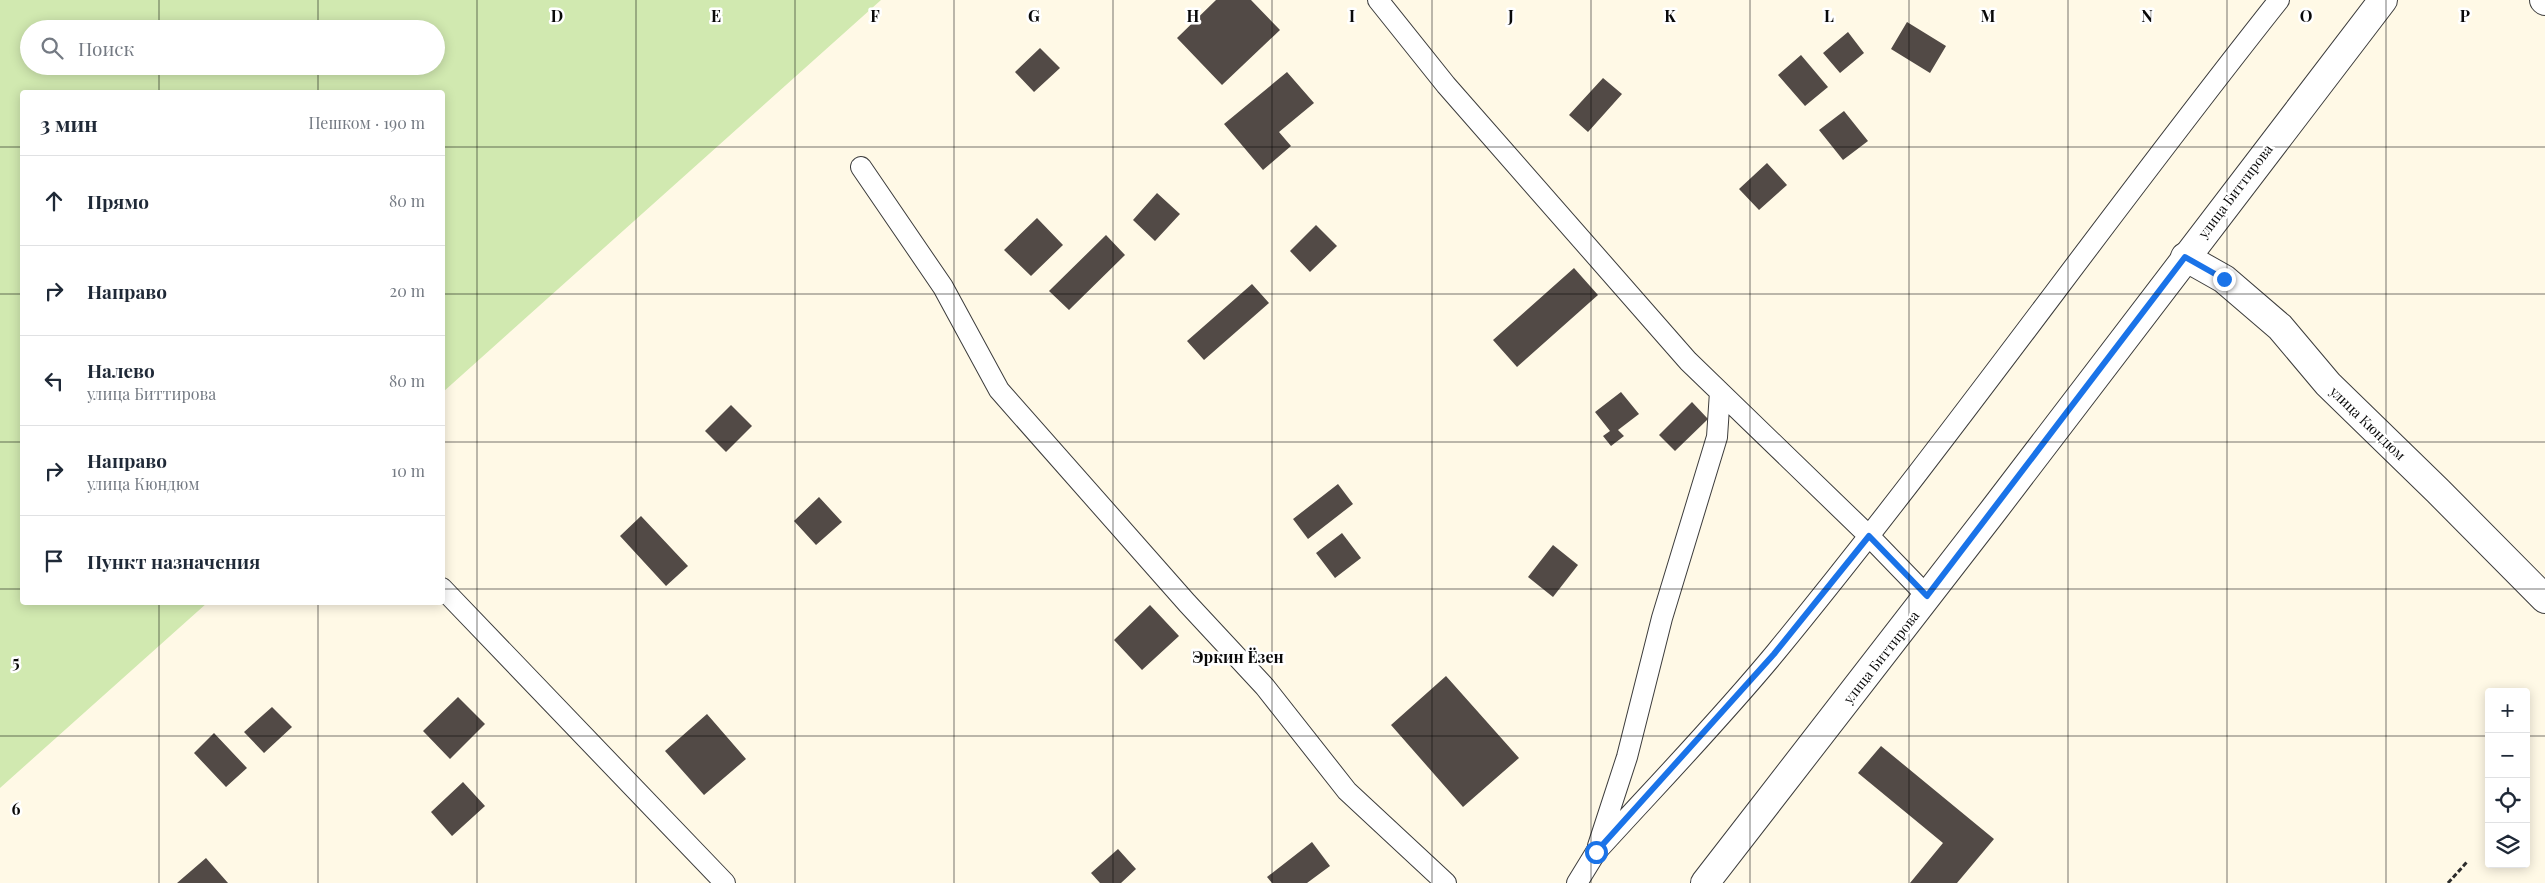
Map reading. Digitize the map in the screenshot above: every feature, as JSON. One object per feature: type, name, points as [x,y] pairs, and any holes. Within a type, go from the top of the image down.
[{"type":"street","name":"улица Биттирова","points":[[1705,883],[2383,0]]},
{"type":"street","name":"улица Кюндюм","points":[[2185,257],[2224,279],[2280,327],[2328,384],[2438,491],[2545,600]]},
{"type":"lane","points":[[1378,0],[1452,92],[1688,361],[1869,536],[1927,596]]},
{"type":"lane","points":[[1577,883],[1596,852],[1774,654],[1869,536],[1966,412],[2211,87],[2280,0]]},
{"type":"lane","points":[[861,167],[943,288],[998,390],[1180,596],[1265,687],[1348,790],[1446,883]]},
{"type":"lane","points":[[1596,852],[1627,757],[1662,618],[1716,437],[1720,392]]},
{"type":"lane","points":[[445,591],[724,883]]},
{"type":"path","points":[[2448,883],[2467,862]]},
{"type":"green space","points":[[0,0],[881,0],[445,390],[445,90],[20,90],[20,605],[205,605],[0,788]]},
{"type":"building","points":[[1216,0],[1251,0],[1280,30],[1222,85],[1177,38]]},
{"type":"building","points":[[1907,22],[1946,46],[1930,73],[1891,49]]},
{"type":"building","points":[[1848,32],[1864,53],[1840,73],[1823,53]]},
{"type":"building","points":[[1040,48],[1060,68],[1034,92],[1015,72]]},
{"type":"building","points":[[1801,55],[1828,87],[1805,106],[1778,75]]},
{"type":"building","points":[[1287,72],[1314,103],[1279,132],[1291,146],[1263,170],[1224,124]]},
{"type":"building","points":[[1603,78],[1622,94],[1588,132],[1569,115]]},
{"type":"building","points":[[1844,111],[1868,141],[1843,160],[1819,130]]},
{"type":"building","points":[[1767,163],[1787,185],[1759,210],[1739,189]]},
{"type":"building","points":[[1157,193],[1180,214],[1155,241],[1133,220]]},
{"type":"building","points":[[1037,218],[1063,245],[1031,276],[1004,250]]},
{"type":"building","points":[[1316,225],[1337,246],[1310,272],[1290,251]]},
{"type":"building","points":[[1106,235],[1125,255],[1069,310],[1049,291]]},
{"type":"building","points":[[1574,268],[1598,295],[1517,367],[1493,340]]},
{"type":"building","points":[[1252,284],[1269,303],[1204,360],[1187,341]]},
{"type":"building","points":[[1621,392],[1639,414],[1618,430],[1624,436],[1611,446],[1603,436],[1610,431],[1595,412]]},
{"type":"building","points":[[1692,402],[1708,419],[1675,451],[1659,435]]},
{"type":"building","points":[[731,405],[752,426],[726,452],[705,431]]},
{"type":"building","points":[[1338,484],[1353,504],[1308,539],[1293,519]]},
{"type":"building","points":[[819,497],[842,522],[816,545],[794,521]]},
{"type":"building","points":[[641,516],[688,566],[666,586],[620,536]]},
{"type":"building","points":[[1342,533],[1361,558],[1335,578],[1316,553]]},
{"type":"building","points":[[1553,545],[1578,565],[1553,597],[1528,577]]},
{"type":"building","points":[[1150,605],[1179,636],[1142,670],[1114,640]]},
{"type":"building","points":[[1446,676],[1519,758],[1463,807],[1391,725]]},
{"type":"building","points":[[458,697],[485,724],[450,759],[423,731]]},
{"type":"building","points":[[272,707],[292,727],[264,753],[244,732]]},
{"type":"building","points":[[707,714],[746,759],[704,795],[665,751]]},
{"type":"building","points":[[214,733],[247,768],[226,787],[194,753]]},
{"type":"building","points":[[1881,746],[1994,839],[1957,883],[1910,883],[1943,843],[1858,773]]},
{"type":"building","points":[[463,782],[485,806],[452,836],[431,812]]},
{"type":"building","points":[[1312,842],[1330,866],[1307,883],[1272,883],[1267,877]]},
{"type":"building","points":[[1118,849],[1136,869],[1121,883],[1100,883],[1091,873]]},
{"type":"building","points":[[206,858],[228,883],[177,883]]},
{"type":"district","name":"Эркин Ёзен","points":[[1238,656]]},
{"type":"route","points":[[1596,852],[1774,654],[1869,536],[1927,596],[2185,257],[2224,279]]}]
